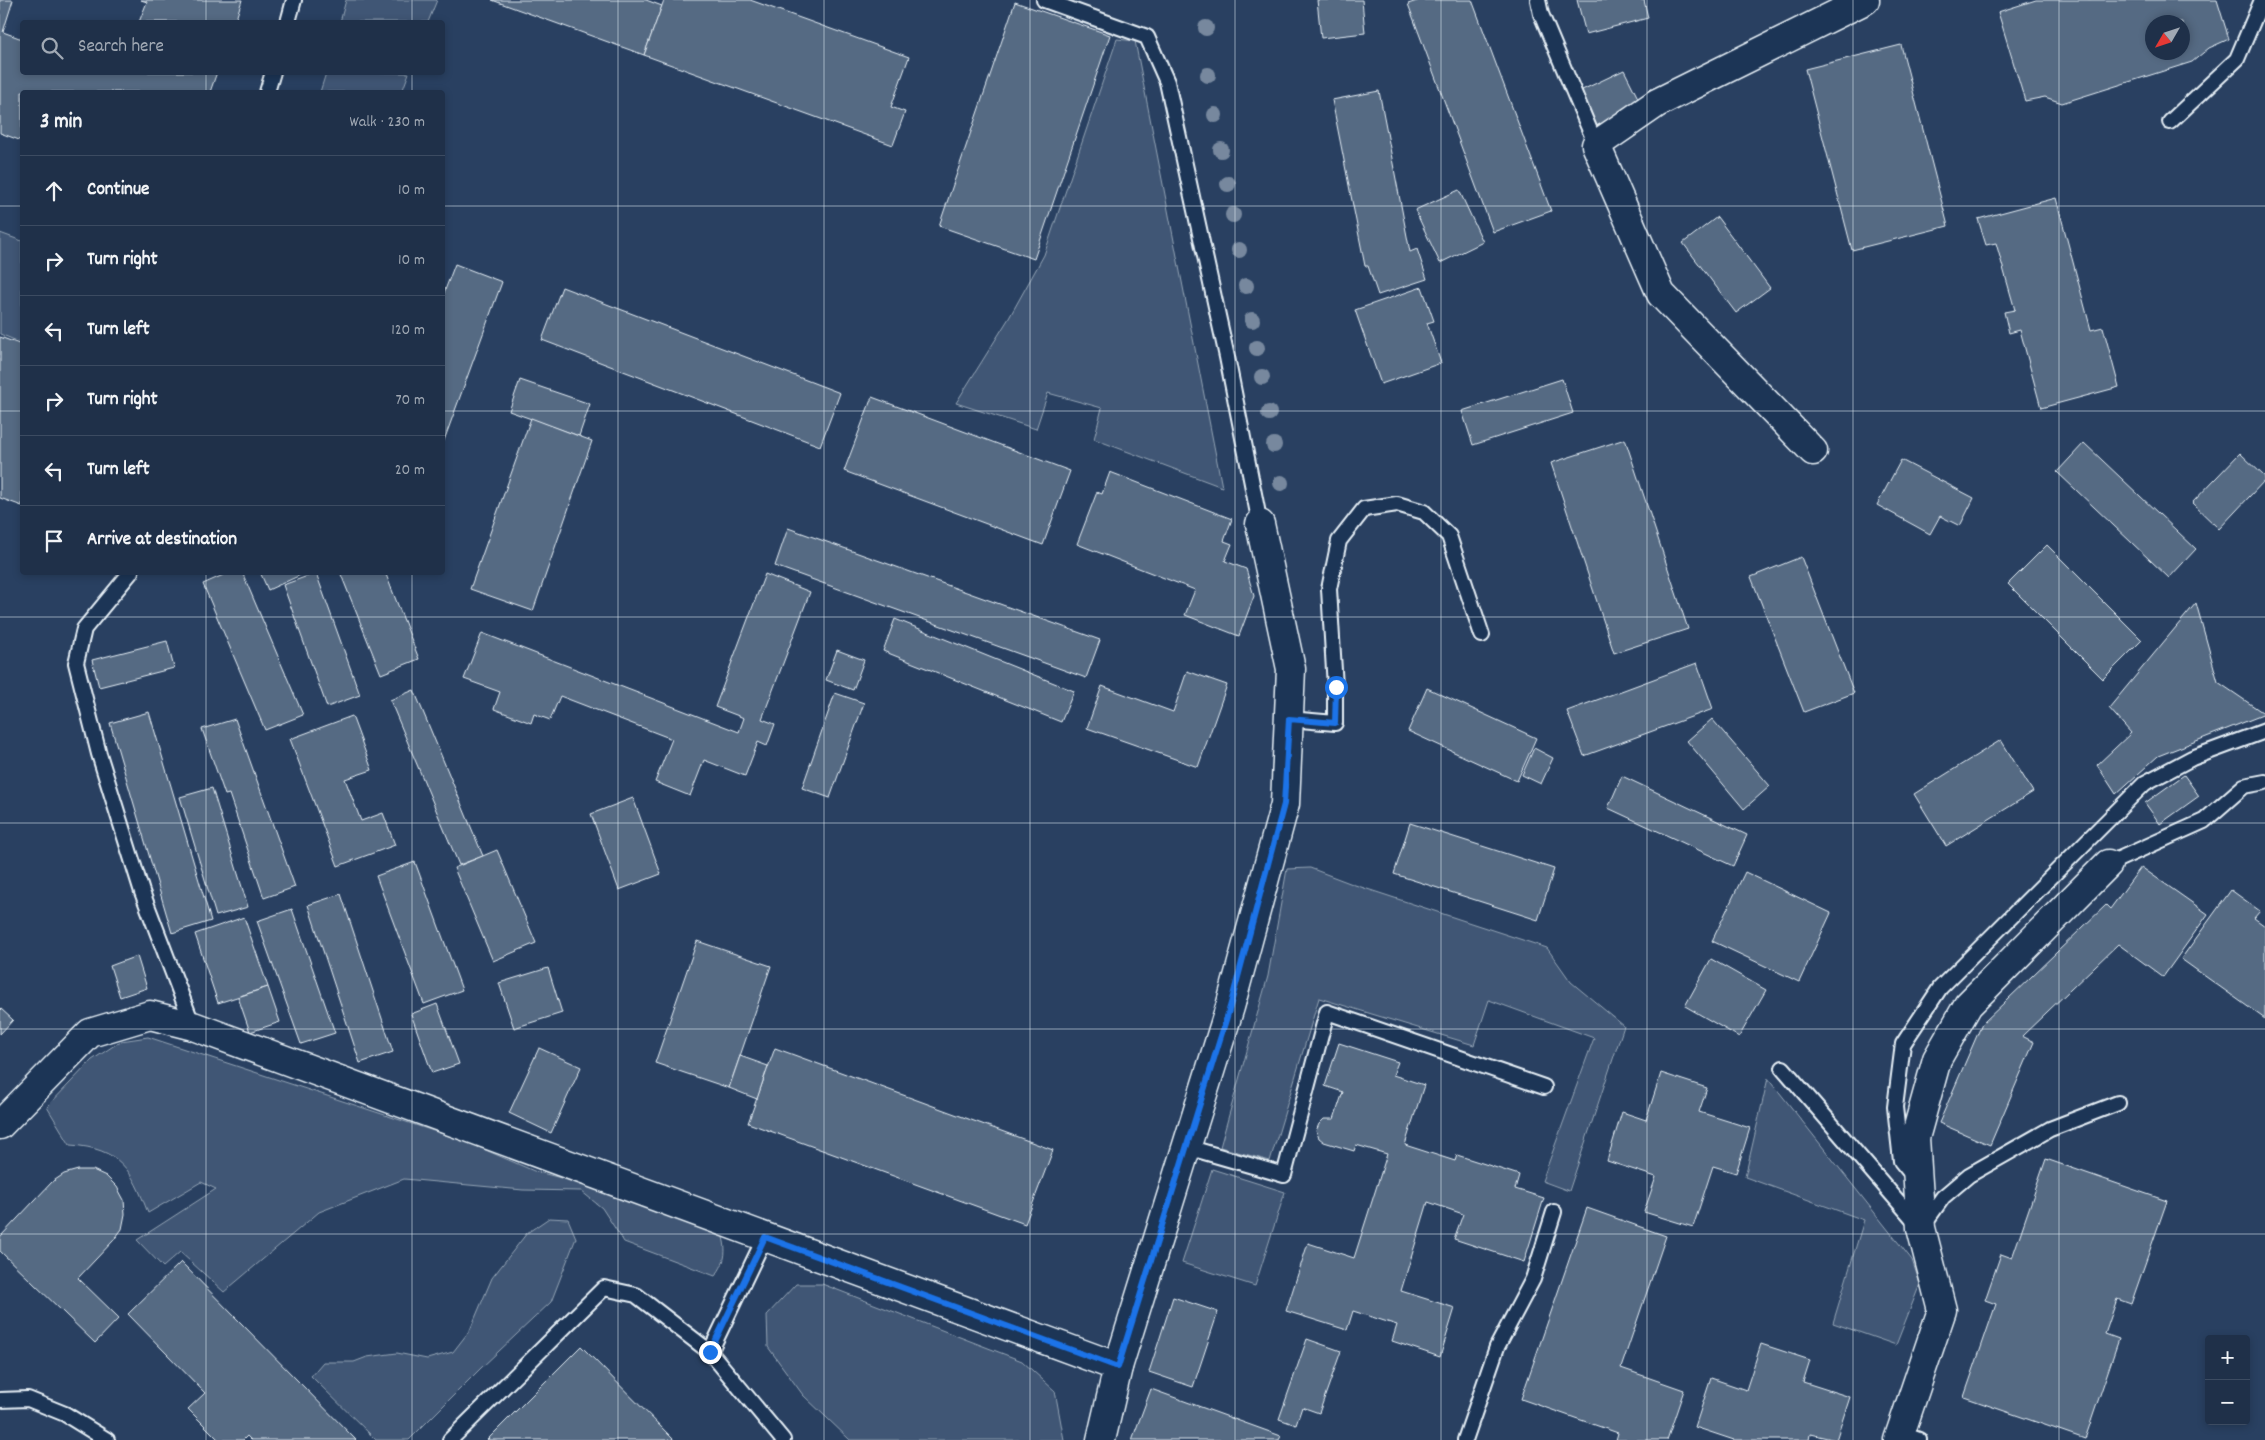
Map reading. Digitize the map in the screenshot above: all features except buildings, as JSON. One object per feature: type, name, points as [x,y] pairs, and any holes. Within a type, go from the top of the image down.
[{"type":"street","points":[[1813,451],[1661,294],[1596,145],[1657,103],[1865,0]]},
{"type":"street","points":[[1101,1440],[1118,1367],[1230,1007],[1284,804],[1291,670],[1260,524]]},
{"type":"street","points":[[1906,1438],[1942,1310],[1921,1228],[1915,1138],[1937,1059],[1968,1005],[2108,864]]},
{"type":"street","points":[[0,1125],[90,1033],[150,1015],[194,1026],[1118,1367]]},
{"type":"lane","points":[[289,20],[294,0]]},
{"type":"lane","points":[[1044,0],[1147,36],[1167,82],[1227,357],[1260,524]]},
{"type":"lane","points":[[1538,0],[1541,14],[1596,145]]},
{"type":"lane","points":[[2170,122],[2237,59],[2262,0]]},
{"type":"lane","points":[[268,90],[272,75]]},
{"type":"lane","points":[[1289,719],[1335,723],[1336,687],[1329,589],[1340,541],[1364,509],[1397,504],[1424,512],[1449,536],[1482,635]]},
{"type":"lane","points":[[129,575],[84,629],[76,663],[99,754],[142,892],[194,1026]]},
{"type":"lane","points":[[1917,1182],[1901,1161],[1896,1107],[1903,1044],[1940,988],[2144,783],[2192,758],[2265,731]]},
{"type":"lane","points":[[2108,864],[2204,820],[2244,786],[2265,782]]},
{"type":"lane","points":[[1187,1147],[1284,1175],[1328,1012],[1544,1086]]},
{"type":"lane","points":[[1783,1068],[1921,1228],[1943,1197],[1969,1175],[2050,1129],[2118,1103]]},
{"type":"lane","points":[[1465,1440],[1497,1347],[1533,1279],[1554,1212]]},
{"type":"lane","points":[[710,1352],[765,1237]]},
{"type":"lane","points":[[450,1440],[604,1288],[636,1294],[710,1352],[783,1440]]},
{"type":"lane","points":[[0,1400],[28,1399],[64,1414],[107,1440]]},
{"type":"shaded area","points":[[346,0],[437,0],[429,20],[341,20]]},
{"type":"shaded area","points":[[1117,39],[1135,41],[1222,487],[1094,439],[1102,408],[1048,393],[1036,429],[956,403],[1009,318],[1044,255]]},
{"type":"shaded area","points":[[325,75],[408,75],[403,90],[321,90]]},
{"type":"shaded area","points":[[0,233],[20,240],[20,342],[0,334]]},
{"type":"shaded area","points":[[1310,868],[1355,885],[1547,948],[1571,982],[1624,1026],[1569,1191],[1542,1181],[1594,1038],[1489,1000],[1474,1045],[1319,998],[1270,1161],[1220,1147],[1268,976],[1287,869]]},
{"type":"shaded area","points":[[148,1037],[467,1142],[534,1171],[592,1186],[721,1231],[725,1249],[724,1260],[715,1276],[624,1242],[602,1208],[581,1191],[523,1190],[404,1179],[319,1212],[224,1292],[180,1252],[163,1267],[137,1240],[216,1189],[201,1182],[148,1213],[136,1185],[122,1164],[112,1156],[101,1151],[70,1145],[47,1107],[92,1060],[121,1041]]},
{"type":"shaded area","points":[[1768,1078],[1912,1260],[1920,1284],[1896,1345],[1833,1323],[1864,1220],[1745,1177]]},
{"type":"shaded area","points":[[1212,1169],[1285,1192],[1255,1286],[1182,1263]]},
{"type":"shaded area","points":[[549,1218],[568,1219],[576,1238],[551,1302],[409,1440],[376,1440],[311,1376],[323,1362],[354,1362],[367,1357],[397,1353],[427,1359],[453,1352],[470,1330],[492,1278],[527,1233]]},
{"type":"shaded area","points":[[796,1284],[822,1284],[1022,1361],[1055,1391],[1064,1440],[850,1440],[803,1395],[768,1347],[767,1315]]},
{"type":"route","points":[[710,1352],[765,1237],[1118,1367],[1230,1007],[1284,804],[1289,719],[1335,723],[1336,687]]}]
